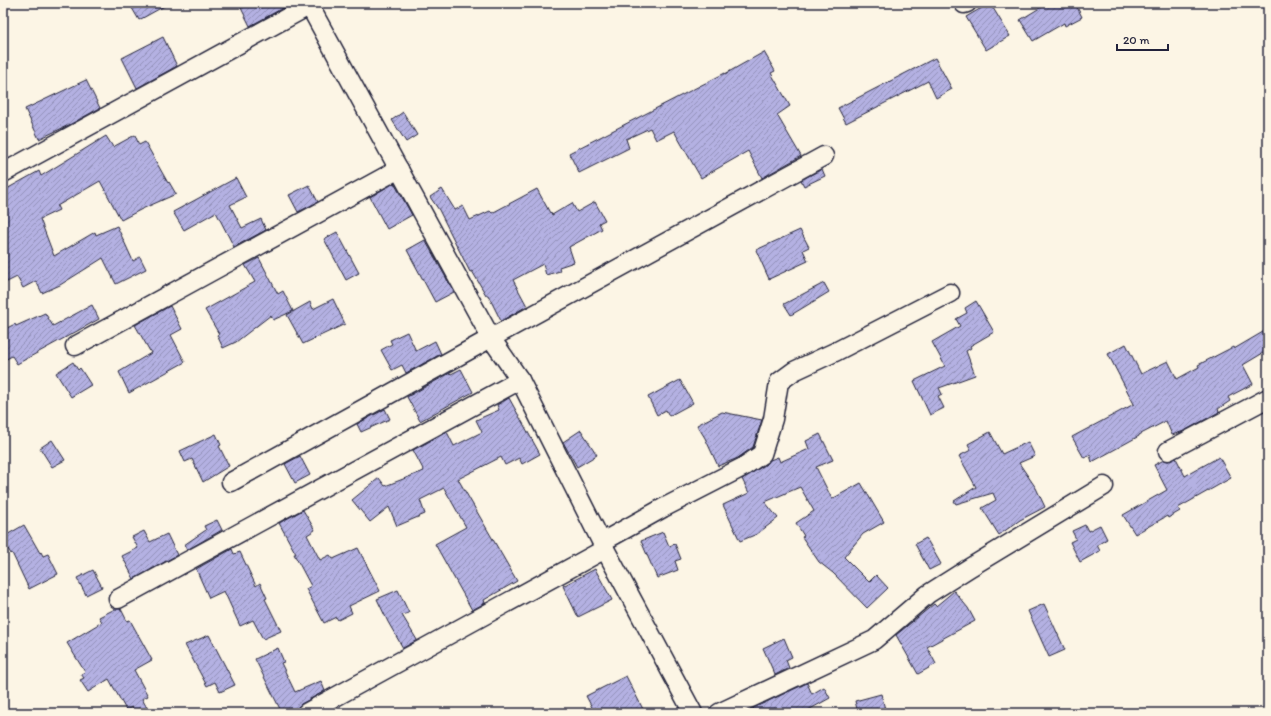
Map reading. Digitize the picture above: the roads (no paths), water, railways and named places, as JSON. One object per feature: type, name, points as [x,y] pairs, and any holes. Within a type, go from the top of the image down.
[{"type":"street","points":[[3,173],[311,4],[491,338],[520,380],[603,545],[693,713]]},
{"type":"street","points":[[231,482],[824,156]]},
{"type":"street","points":[[75,346],[399,169]]},
{"type":"street","points":[[306,713],[603,545],[663,508],[743,467],[762,454],[773,419],[780,382],[794,371],[837,351],[950,293]]},
{"type":"street","points":[[118,599],[520,380]]},
{"type":"street","points":[[1168,451],[1268,398]]},
{"type":"street","points":[[719,713],[874,640],[928,594],[1104,486]]}]
